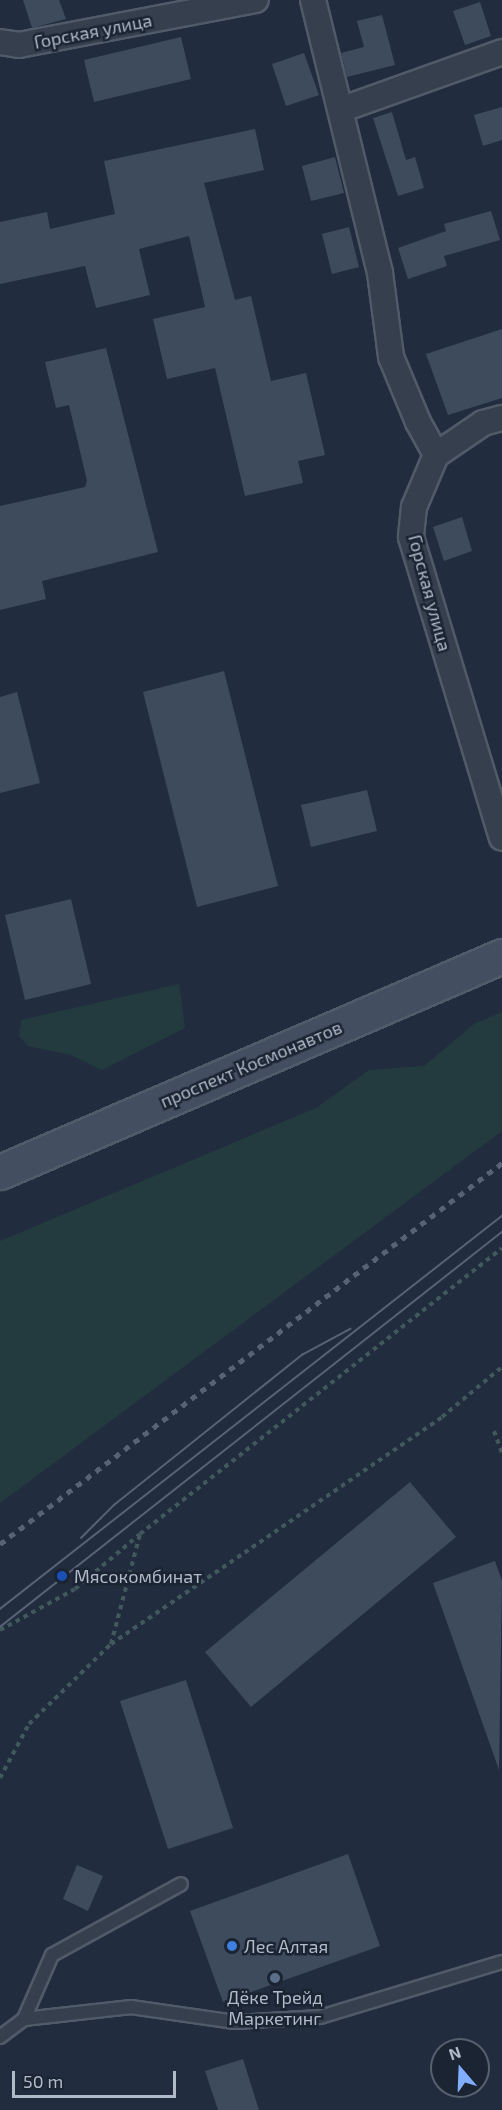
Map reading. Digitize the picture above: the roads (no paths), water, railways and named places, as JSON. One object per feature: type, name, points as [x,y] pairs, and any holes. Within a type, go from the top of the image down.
[{"type":"main road","name":"проспект Космонавтов","points":[[0,1172],[502,956]]},
{"type":"street","name":"Горская улица","points":[[0,42],[19,45],[256,0]]},
{"type":"street","points":[[313,0],[343,109],[380,273],[391,357],[418,422],[436,455],[483,423],[502,418]]},
{"type":"street","points":[[343,109],[502,52]]},
{"type":"street","name":"Горская улица","points":[[436,455],[414,507],[411,537],[502,838]]},
{"type":"lane","points":[[0,2037],[24,2019],[52,1955],[181,1884]]},
{"type":"lane","points":[[24,2019],[131,2007],[235,2022],[320,2017],[502,1962]]},
{"type":"tram line","points":[[0,1609],[502,1216]]},
{"type":"tram line","points":[[0,1627],[502,1232]]},
{"type":"tram line","points":[[81,1538],[114,1505],[302,1355],[350,1329]]},
{"type":"railway","points":[[0,1544],[502,1163]]},
{"type":"place","name":"Мясокомбинат","points":[[62,1576]]},
{"type":"place","name":"Лес Алтая","points":[[232,1946]]},
{"type":"place","name":"Дёке Трейд Маркетинг","points":[[275,1978]]}]
